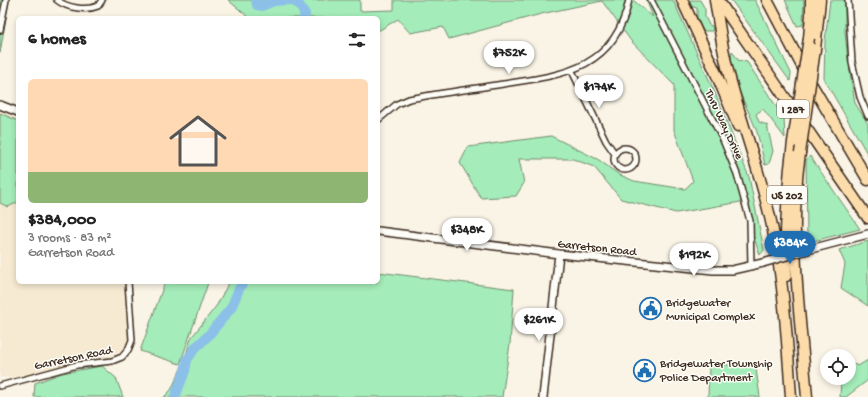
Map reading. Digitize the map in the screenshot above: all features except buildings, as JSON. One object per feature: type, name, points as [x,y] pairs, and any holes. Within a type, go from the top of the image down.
[{"type":"highway","points":[[682,0],[716,71],[758,173]]},
{"type":"highway","points":[[715,0],[720,36],[732,85],[758,173],[776,243],[785,311]]},
{"type":"highway","name":"I 287","points":[[718,0],[868,218]]},
{"type":"highway","name":"I 287","points":[[767,0],[812,85],[868,180]]},
{"type":"highway","name":"US 202","points":[[791,397],[785,311],[788,305],[786,276],[786,215],[793,142],[809,38],[811,0]]},
{"type":"highway","name":"US 202","points":[[807,397],[794,232],[795,199],[820,0]]},
{"type":"street","points":[[0,30],[6,0]]},
{"type":"street","points":[[57,0],[68,6],[86,8],[98,6],[102,0]]},
{"type":"street","points":[[380,118],[397,104],[409,99],[553,76],[572,70],[597,56],[613,40],[622,22],[629,0]]},
{"type":"street","points":[[848,0],[852,62],[860,97],[868,116]]},
{"type":"street","name":"Thru Way Drive","points":[[652,1],[716,127],[737,174],[750,221],[751,266]]},
{"type":"street","points":[[572,70],[606,141],[615,154],[614,162],[618,168],[625,170],[634,166],[636,159],[631,150],[624,148],[617,151],[615,154]]},
{"type":"street","points":[[0,105],[16,111]]},
{"type":"street","name":"Garretson Road","points":[[380,230],[559,254],[718,270],[732,270],[751,266],[868,234]]},
{"type":"street","points":[[542,397],[559,254]]},
{"type":"street","name":"Garretson Road","points":[[0,386],[77,365],[112,361],[122,357],[128,350],[132,340],[128,284]]},
{"type":"shaded area","points":[[0,110],[16,117],[16,284],[128,284],[128,350],[31,378],[0,377]]},
{"type":"green space","points":[[0,0],[9,0],[0,53]]},
{"type":"green space","points":[[228,0],[360,0],[360,11],[394,10],[394,0],[633,0],[653,17],[646,0],[673,0],[715,93],[749,177],[764,250],[760,255],[741,202],[676,213],[621,199],[594,167],[573,159],[519,159],[524,183],[516,196],[481,198],[460,163],[468,147],[551,136],[599,160],[618,174],[634,181],[685,189],[693,181],[674,130],[674,85],[631,41],[602,1],[541,14],[449,39],[443,27],[410,33],[398,19],[380,30],[380,16],[247,16]]},
{"type":"green space","points":[[687,0],[700,0],[705,9],[705,17],[709,25],[712,26],[713,31],[703,31],[697,18],[697,8],[690,6]]},
{"type":"green space","points":[[731,0],[755,0],[791,73],[790,81]]},
{"type":"green space","points":[[785,0],[804,0],[803,25],[797,26]]},
{"type":"green space","points":[[830,0],[845,0],[845,32],[848,60],[855,103],[868,124],[868,155],[824,79],[825,41]]},
{"type":"green space","points":[[732,51],[738,60],[747,62],[784,118],[785,138],[763,109],[756,114],[759,122],[767,125],[773,151],[769,164],[765,165],[757,132],[736,81],[731,60]]},
{"type":"green space","points":[[0,113],[16,120],[16,203],[8,207],[0,203]]},
{"type":"green space","points":[[810,156],[860,229],[810,242],[807,238],[806,160]]},
{"type":"green space","points":[[868,241],[868,306],[841,288],[845,264],[839,250]]},
{"type":"green space","points":[[380,272],[514,289],[510,344],[502,397],[164,397],[171,390],[183,364],[191,338],[217,305],[228,284],[380,284]]},
{"type":"green space","points":[[164,284],[208,284],[180,364],[140,351]]},
{"type":"green space","points":[[868,360],[868,380],[846,397],[840,397],[841,385],[856,385],[856,365],[858,366]]},
{"type":"green space","points":[[755,362],[760,397],[708,397],[709,366],[720,364],[745,367]]},
{"type":"green space","points":[[102,366],[116,378],[123,397],[34,397],[35,383],[62,373]]},
{"type":"waterway","points":[[256,0],[257,5],[262,6],[274,1],[288,0]]},
{"type":"waterway","points":[[290,0],[298,3],[305,14],[304,16]]},
{"type":"waterway","points":[[175,397],[185,371],[187,360],[195,348],[208,336],[231,308],[242,284]]},
{"type":"place","name":"Bridgewater Municipal Complex","points":[[651,309]]},
{"type":"place","name":"Bridgewater Township Police Department","points":[[644,370]]}]
